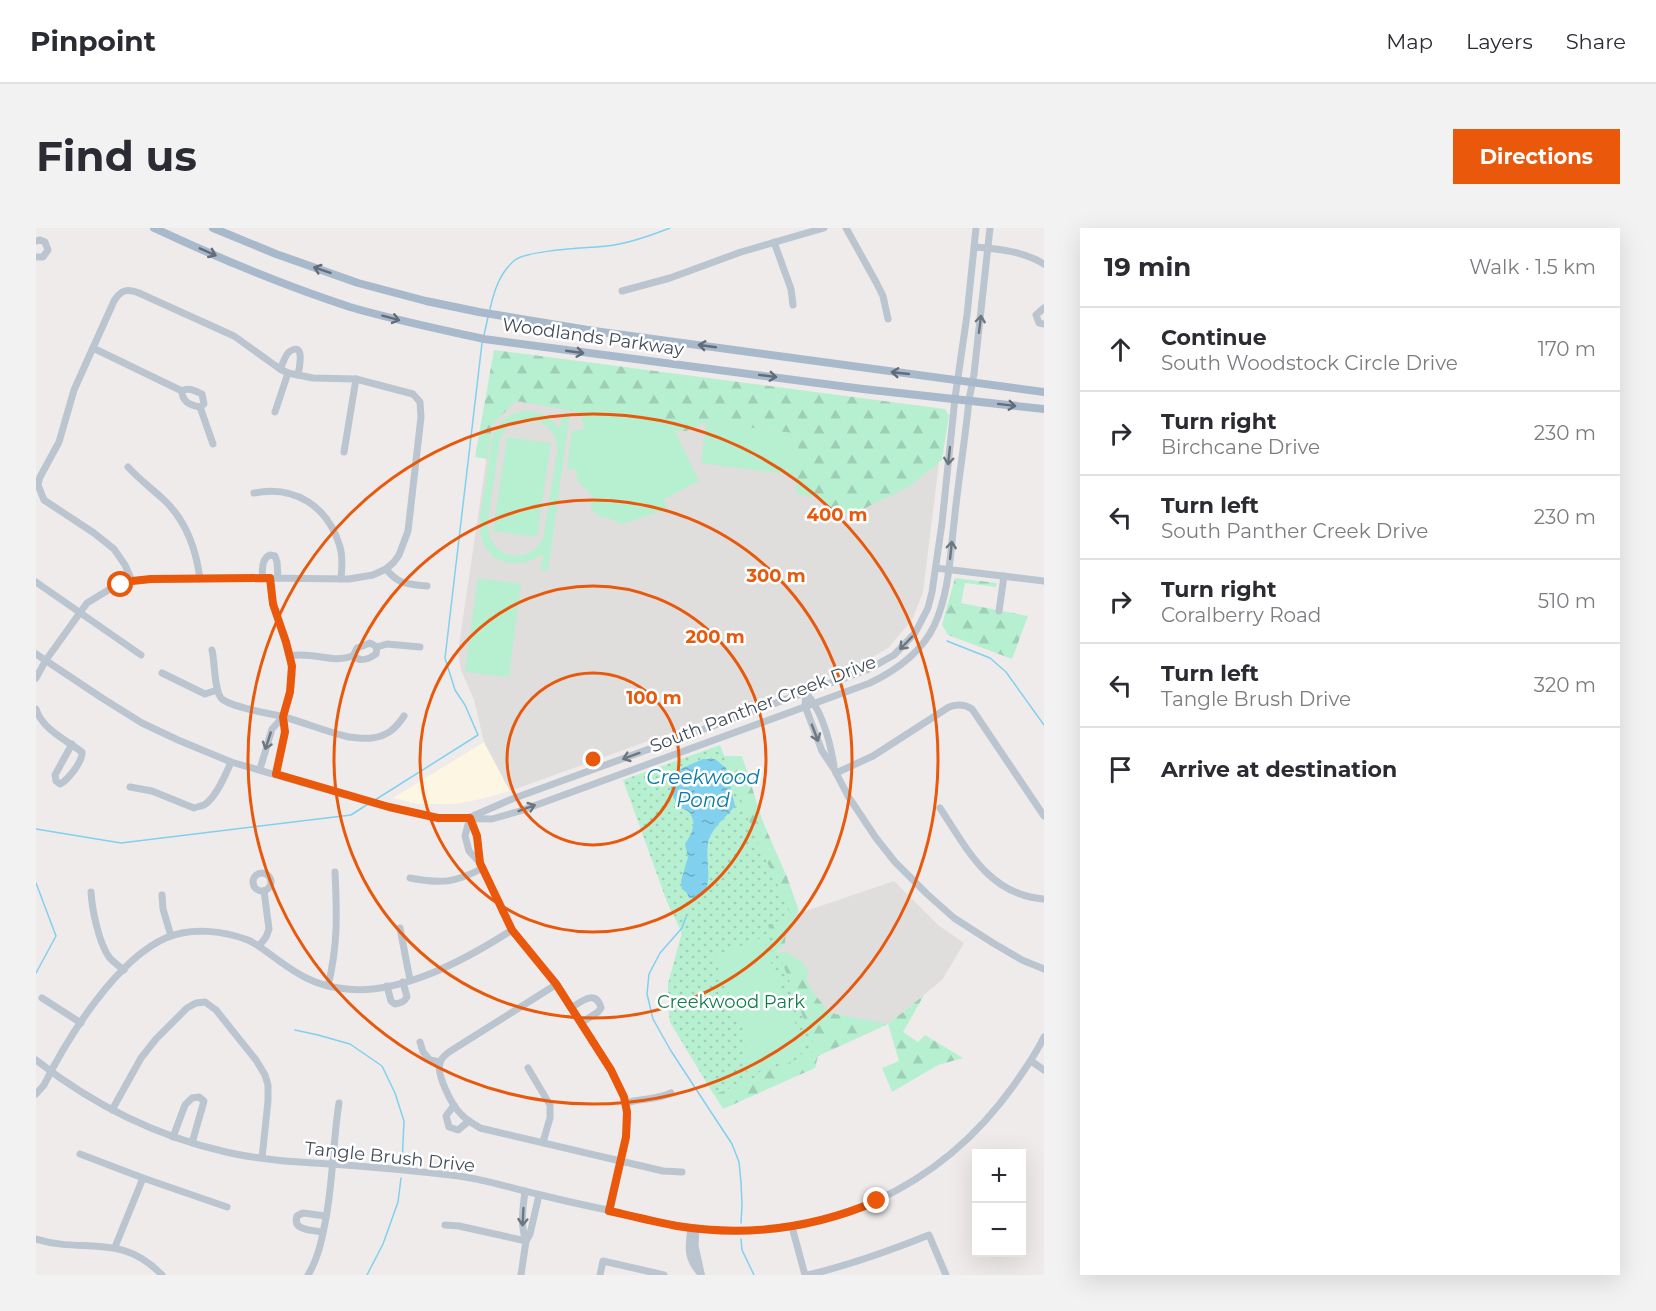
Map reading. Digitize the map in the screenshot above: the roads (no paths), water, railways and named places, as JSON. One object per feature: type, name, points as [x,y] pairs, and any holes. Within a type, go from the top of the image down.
[{"type":"main road","name":"Woodlands Parkway","points":[[154,228],[270,278],[350,307],[421,326],[475,337],[863,389],[1044,409]]},
{"type":"main road","name":"Woodlands Parkway","points":[[213,228],[276,255],[358,283],[426,302],[594,331],[1044,392]]},
{"type":"street","points":[[622,291],[670,278],[800,231],[824,228]]},
{"type":"street","points":[[846,228],[883,296],[888,319]]},
{"type":"street","name":"South Panther Creek Drive","points":[[470,818],[512,799],[869,669],[894,655],[904,646],[915,633],[928,608],[936,568],[976,228]]},
{"type":"street","name":"South Panther Creek Drive","points":[[36,654],[142,723],[186,744],[231,762],[370,802],[438,818],[492,819],[520,811],[870,683],[888,674],[915,653],[934,627],[941,609],[949,569],[990,228]]},
{"type":"street","points":[[36,241],[45,242],[48,250],[43,257],[36,257]]},
{"type":"street","points":[[774,242],[791,290],[793,305]]},
{"type":"street","points":[[975,247],[1017,252],[1044,264]]},
{"type":"street","points":[[36,678],[46,660],[87,603],[110,589],[132,581],[151,579],[341,579],[366,577],[386,569],[399,555],[408,531],[421,417],[420,402],[413,394],[356,379],[313,378],[288,373],[234,336],[130,289],[124,290],[114,301],[74,390],[59,442],[38,484],[44,500],[114,549],[132,581]]},
{"type":"street","points":[[1044,308],[1036,315],[1039,323],[1044,324]]},
{"type":"street","points":[[93,348],[182,391],[191,389],[202,394],[204,404],[200,407]]},
{"type":"street","points":[[280,369],[287,354],[295,350],[301,357],[298,375]]},
{"type":"street","points":[[275,412],[288,373]]},
{"type":"street","points":[[345,452],[356,379]]},
{"type":"street","points":[[182,391],[185,401],[200,407]]},
{"type":"street","points":[[200,407],[213,444]]},
{"type":"street","points":[[128,467],[175,512],[193,543],[200,579]]},
{"type":"street","points":[[254,493],[266,491],[292,494],[319,509],[328,520],[341,548],[341,579]]},
{"type":"street","points":[[36,504],[44,500]]},
{"type":"street","points":[[936,568],[1044,581]]},
{"type":"street","points":[[386,569],[397,581],[427,586]]},
{"type":"street","points":[[999,611],[1004,576]]},
{"type":"street","points":[[270,578],[273,604],[290,656],[292,675],[283,717],[285,732],[276,774]]},
{"type":"street","points":[[36,582],[141,655]]},
{"type":"street","points":[[353,656],[357,648],[370,643],[377,647],[387,644],[420,647]]},
{"type":"street","points":[[290,656],[311,654],[340,659],[353,656],[365,660],[376,654],[377,647]]},
{"type":"street","points":[[212,650],[217,690],[222,699],[236,705],[350,737],[371,738],[387,734],[394,730],[404,716]]},
{"type":"street","points":[[162,673],[205,694],[217,690]]},
{"type":"street","points":[[806,693],[815,703],[826,734],[835,771]]},
{"type":"street","points":[[806,693],[805,706],[822,751],[848,796],[895,862],[954,918],[1022,960],[1044,969]]},
{"type":"street","points":[[835,771],[873,756],[942,712],[956,705],[966,705],[972,708],[1044,816]]},
{"type":"street","points":[[36,708],[42,722],[72,744],[82,752],[82,757],[66,781],[60,784],[56,781],[55,775],[72,744]]},
{"type":"street","points":[[260,769],[272,729],[283,717]]},
{"type":"street","points":[[130,787],[152,791],[194,808],[206,804],[213,797],[231,762]]},
{"type":"street","points":[[939,808],[988,876],[1008,889],[1044,899]]},
{"type":"street","points":[[470,818],[465,836],[469,851],[482,866]]},
{"type":"street","points":[[470,818],[477,836],[482,866],[512,930],[556,984],[620,1087],[625,1103],[627,1128],[609,1211]]},
{"type":"street","points":[[410,878],[448,882],[464,878],[482,866]]},
{"type":"street","points":[[328,986],[336,946],[335,872]]},
{"type":"street","points":[[259,946],[269,929],[264,891]]},
{"type":"street","points":[[91,892],[91,907],[105,949],[109,957],[124,970]]},
{"type":"street","points":[[162,895],[163,909],[171,936]]},
{"type":"street","points":[[387,986],[391,1001],[395,1004],[405,1001],[406,981],[400,928]]},
{"type":"street","points":[[36,1094],[85,1016],[124,970],[151,946],[171,936],[212,932],[236,936],[259,946],[308,980],[351,989],[387,986],[457,963],[512,930]]},
{"type":"street","points":[[556,984],[449,1052],[440,1062],[441,1078],[460,1114],[480,1128],[663,1171],[682,1172]]},
{"type":"street","points":[[571,1008],[592,997],[600,1004],[601,1008],[598,1012],[581,1023]]},
{"type":"street","points":[[42,998],[81,1023]]},
{"type":"street","points":[[112,1110],[141,1058],[152,1044],[187,1008],[196,1003],[205,1002],[216,1010],[265,1074],[268,1101],[262,1158]]},
{"type":"street","name":"Tangle Brush Drive","points":[[36,1060],[82,1093],[147,1127],[228,1153],[287,1162],[412,1171],[467,1178],[662,1223],[694,1228],[748,1231],[792,1227],[861,1208],[925,1174],[951,1155],[984,1124],[1003,1102],[1031,1061],[1044,1037]]},
{"type":"street","points":[[420,1042],[423,1052],[430,1060],[440,1062]]},
{"type":"street","points":[[1031,1061],[1044,1070]]},
{"type":"street","points":[[528,1068],[549,1105],[550,1118],[543,1142]]},
{"type":"street","points":[[625,1103],[638,1099],[662,1097],[672,1093]]},
{"type":"street","points":[[173,1137],[185,1105],[192,1098],[199,1097],[204,1101],[192,1143]]},
{"type":"street","points":[[308,1275],[321,1245],[329,1202],[339,1103]]},
{"type":"street","points":[[454,1105],[446,1116],[449,1127],[459,1130],[469,1121]]},
{"type":"street","points":[[80,1154],[226,1207]]},
{"type":"street","points":[[115,1247],[143,1178]]},
{"type":"street","points":[[525,1191],[522,1232],[526,1241]]},
{"type":"street","points":[[521,1275],[526,1241],[540,1195]]},
{"type":"street","points":[[323,1232],[300,1228],[295,1220],[303,1213],[326,1216]]},
{"type":"street","points":[[445,1225],[526,1241]]},
{"type":"street","points":[[792,1227],[806,1275],[876,1256],[929,1235],[946,1275]]},
{"type":"street","points":[[694,1228],[689,1252],[693,1265],[701,1275]]},
{"type":"street","points":[[36,1239],[51,1243],[115,1247],[136,1256],[162,1275]]},
{"type":"street","points":[[600,1275],[603,1261],[664,1275]]},
{"type":"water","name":"Creekwood Pond","points":[[703,759],[715,759],[726,768],[735,806],[709,839],[707,847],[708,884],[705,891],[699,896],[689,898],[682,889],[681,881],[688,857],[685,844],[691,833],[693,820],[689,812],[675,801],[669,779],[674,772]]},
{"type":"waterway","points":[[490,309],[502,276],[515,260],[545,252],[615,245],[670,228]]},
{"type":"waterway","points":[[484,335],[488,317]]},
{"type":"waterway","points":[[375,800],[478,735],[465,705],[455,690],[445,658],[482,343]]},
{"type":"waterway","points":[[947,641],[990,658],[1006,672],[1044,725]]},
{"type":"waterway","points":[[36,829],[121,843],[351,815],[368,804]]},
{"type":"waterway","points":[[36,883],[56,936],[36,973]]},
{"type":"waterway","points":[[686,917],[682,928],[660,953],[649,974],[647,994],[653,1019],[671,1051],[732,1144],[739,1162],[741,1223]]},
{"type":"waterway","points":[[295,1030],[350,1044],[382,1066],[395,1093],[404,1121],[402,1165]]},
{"type":"waterway","points":[[367,1275],[383,1244],[398,1202],[401,1178]]},
{"type":"waterway","points":[[741,1239],[742,1250],[754,1275]]},
{"type":"park label","name":"Creekwood Park","points":[[731,1002]]}]
